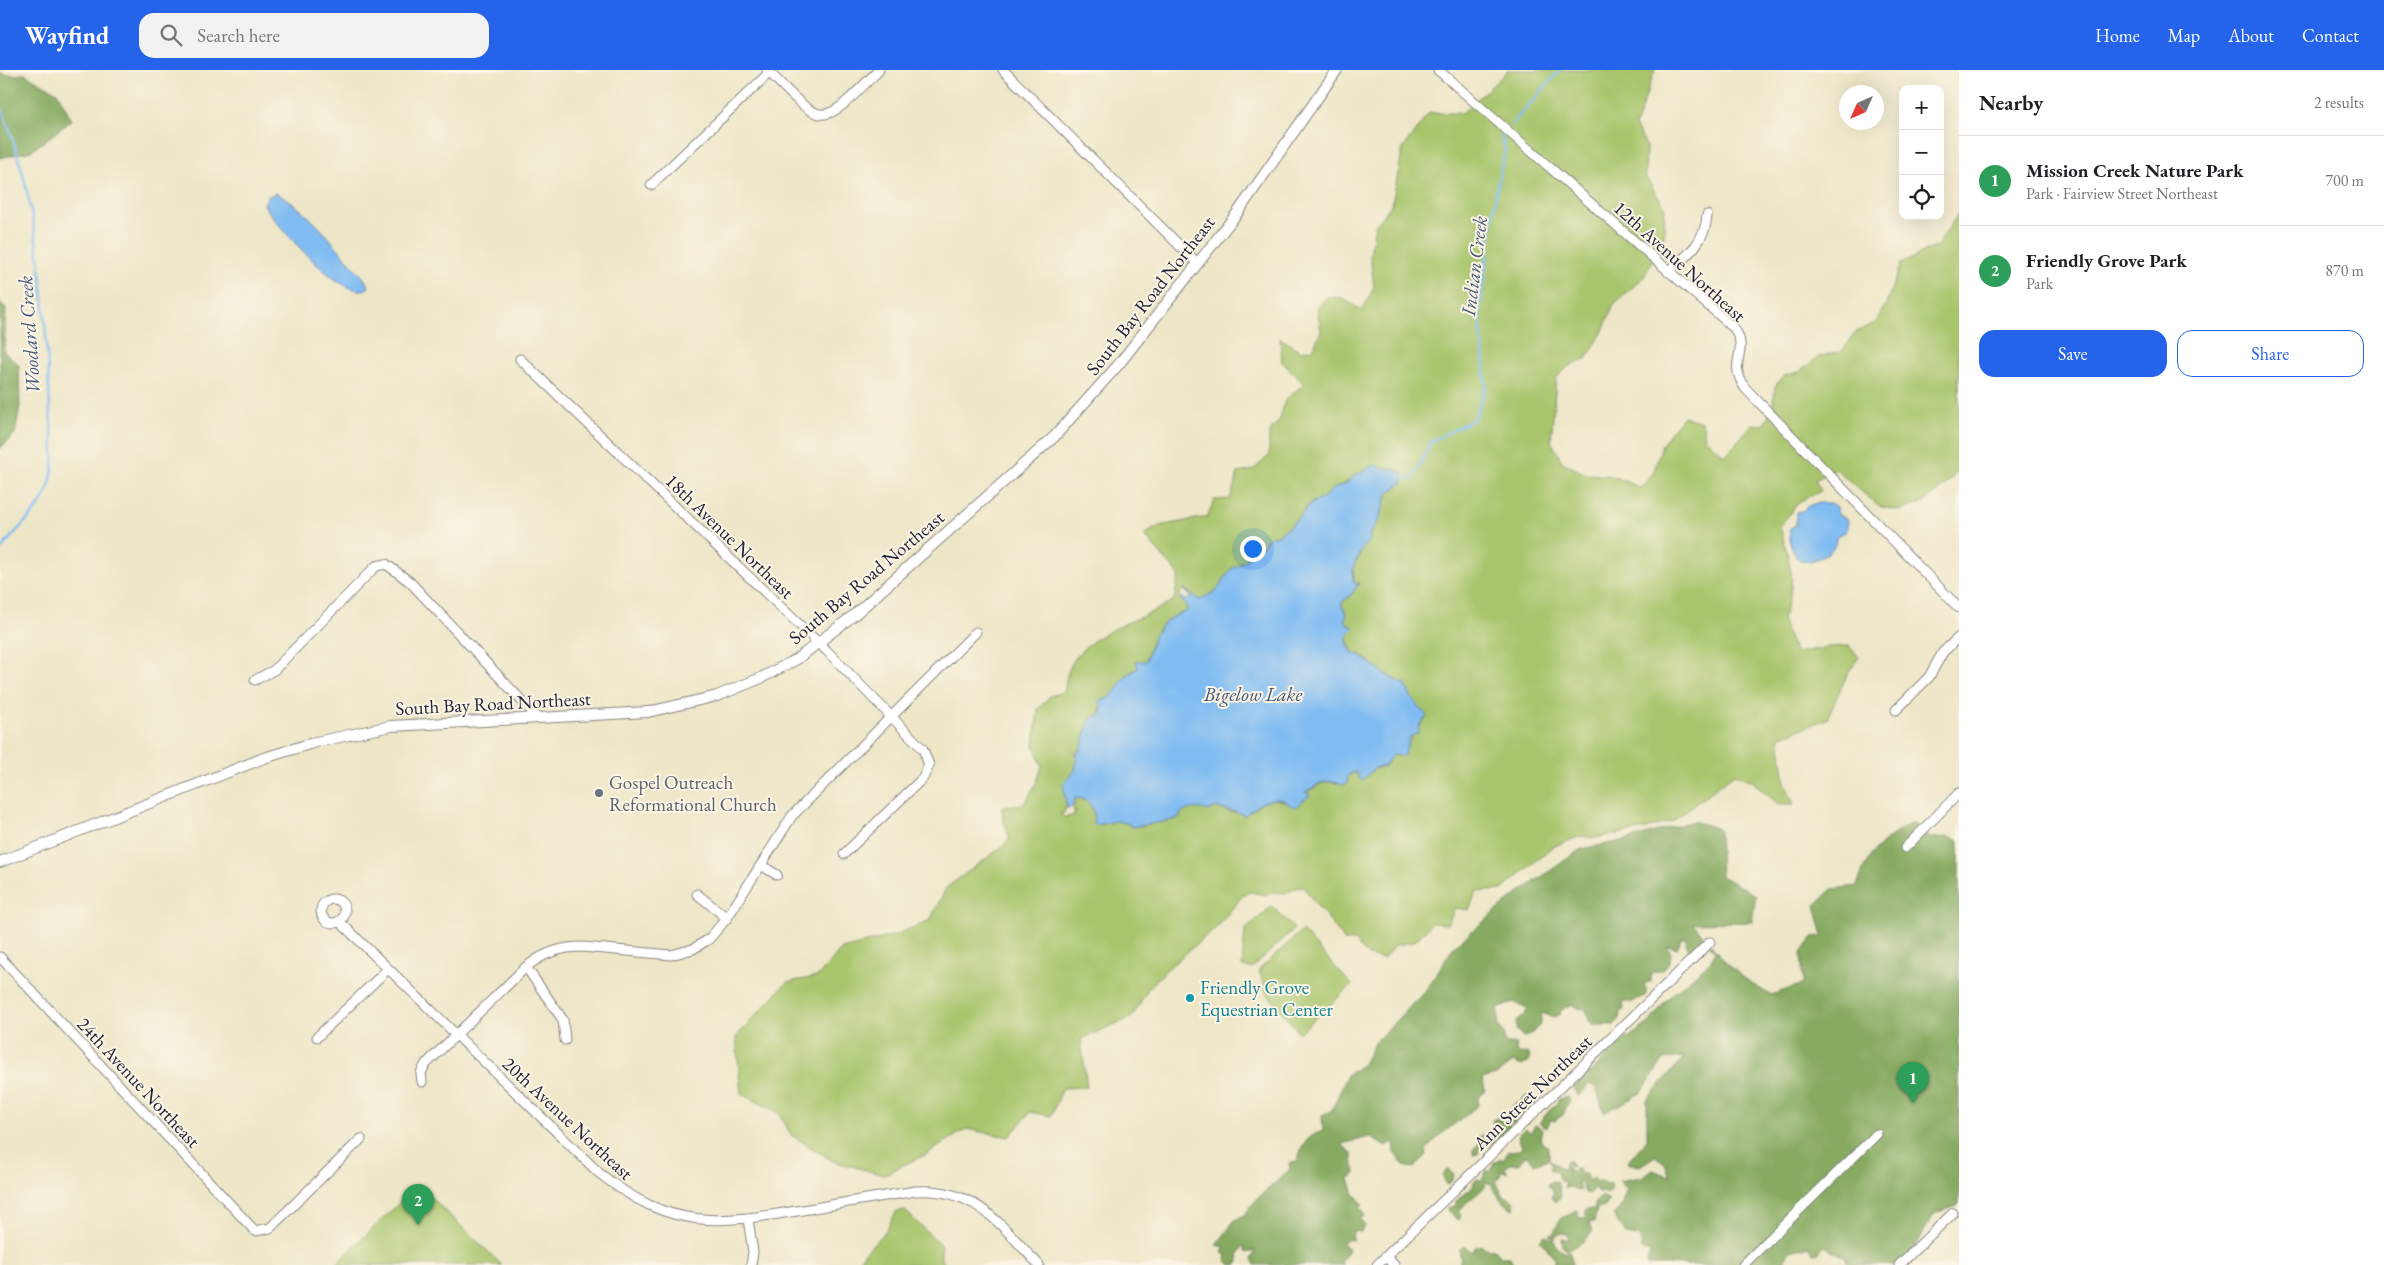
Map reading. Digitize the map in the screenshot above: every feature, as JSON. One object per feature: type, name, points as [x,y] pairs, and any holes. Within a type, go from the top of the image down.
[{"type":"street","points":[[651,184],[768,71],[808,111],[826,115],[843,107],[879,70]]},
{"type":"street","points":[[1003,70],[1198,264]]},
{"type":"street","name":"South Bay Road Northeast","points":[[0,862],[256,762],[316,742],[390,726],[648,712],[717,696],[761,678],[797,659],[819,643],[1054,437],[1119,364],[1198,264],[1264,177],[1337,70]]},
{"type":"street","name":"12th Avenue Northeast","points":[[1438,70],[1734,328],[1741,341],[1736,372],[1745,388],[1959,608]]},
{"type":"street","points":[[1668,272],[1699,242],[1705,229],[1706,215]]},
{"type":"street","name":"18th Avenue Northeast","points":[[520,359],[819,643],[923,749],[929,765],[928,771],[917,785],[844,854]]},
{"type":"street","points":[[255,680],[274,670],[376,566],[386,564],[410,582],[538,718]]},
{"type":"street","points":[[422,1082],[421,1073],[425,1065],[526,967],[545,953],[570,947],[659,954],[682,953],[694,949],[709,939],[727,918],[792,816],[976,632]]},
{"type":"street","points":[[1896,710],[1929,677],[1944,652],[1959,637]]},
{"type":"street","points":[[1905,848],[1959,793]]},
{"type":"street","points":[[761,865],[777,875]]},
{"type":"street","points":[[697,894],[727,918]]},
{"type":"street","name":"20th Avenue Northeast","points":[[339,921],[387,970],[599,1173],[620,1190],[650,1206],[685,1217],[725,1221],[748,1219],[916,1191],[944,1191],[970,1200],[980,1207],[1039,1265]]},
{"type":"street","name":"Ann Street Northeast","points":[[1378,1265],[1710,942]]},
{"type":"street","name":"24th Avenue Northeast","points":[[0,957],[255,1230],[270,1228],[361,1139]]},
{"type":"street","points":[[526,967],[563,1020],[566,1040]]},
{"type":"street","points":[[317,1037],[387,970]]},
{"type":"street","points":[[1743,1265],[1877,1134]]},
{"type":"street","points":[[1899,1265],[1954,1212]]},
{"type":"street","points":[[748,1219],[753,1252],[751,1265]]},
{"type":"street","points":[[1386,1257],[1394,1265]]},
{"type":"green space","points":[[1509,70],[1655,70],[1635,126],[1646,145],[1645,176],[1665,208],[1664,237],[1644,277],[1614,304],[1602,333],[1587,358],[1569,366],[1556,378],[1551,441],[1562,462],[1586,474],[1612,476],[1641,488],[1654,472],[1662,444],[1683,416],[1702,422],[1705,438],[1725,456],[1752,424],[1764,425],[1773,407],[1775,386],[1784,376],[1799,372],[1820,356],[1841,352],[1856,332],[1875,323],[1886,304],[1901,264],[1938,245],[1959,212],[1959,470],[1946,485],[1924,502],[1899,511],[1878,506],[1836,469],[1815,480],[1821,491],[1800,501],[1780,526],[1791,572],[1790,593],[1782,619],[1795,653],[1828,647],[1849,646],[1859,657],[1847,675],[1827,719],[1779,737],[1785,783],[1794,804],[1778,804],[1751,780],[1734,774],[1673,821],[1646,829],[1594,838],[1581,836],[1552,847],[1502,890],[1476,892],[1469,910],[1455,908],[1448,924],[1432,923],[1415,941],[1394,946],[1384,959],[1368,956],[1355,941],[1344,941],[1304,887],[1295,888],[1286,894],[1275,892],[1267,895],[1250,892],[1243,895],[1218,926],[1166,970],[1148,989],[1132,1017],[1081,1039],[1087,1087],[1063,1088],[1051,1116],[1030,1112],[1009,1137],[966,1129],[927,1154],[883,1175],[833,1161],[791,1135],[778,1112],[741,1094],[736,1037],[787,982],[817,977],[842,949],[895,935],[930,920],[946,888],[1003,846],[1010,838],[1003,819],[1002,806],[1024,804],[1036,784],[1042,766],[1034,746],[1038,709],[1050,696],[1065,691],[1068,672],[1077,656],[1090,644],[1105,634],[1174,600],[1179,575],[1144,535],[1159,526],[1207,517],[1214,500],[1230,499],[1238,473],[1253,470],[1269,456],[1269,433],[1280,419],[1285,400],[1304,384],[1282,362],[1280,338],[1301,351],[1313,349],[1321,331],[1317,308],[1327,297],[1343,298],[1362,311],[1374,287],[1370,255],[1375,225],[1392,204],[1403,148],[1429,113],[1462,113]],"holes":[[[1355,475],[1403,482],[1388,493],[1378,522],[1362,546],[1359,557],[1353,566],[1354,583],[1359,584],[1350,596],[1342,602],[1347,641],[1354,654],[1359,654],[1386,674],[1405,684],[1411,697],[1427,716],[1398,756],[1392,755],[1385,766],[1375,768],[1362,780],[1354,772],[1338,784],[1325,782],[1305,793],[1309,795],[1286,802],[1275,799],[1262,803],[1253,810],[1232,813],[1216,807],[1208,811],[1203,808],[1185,809],[1173,820],[1131,827],[1130,824],[1116,821],[1097,825],[1091,806],[1085,800],[1075,798],[1073,810],[1077,811],[1074,812],[1075,815],[1065,817],[1060,814],[1064,813],[1066,807],[1067,781],[1075,770],[1077,754],[1075,752],[1081,749],[1090,719],[1100,715],[1101,707],[1117,691],[1127,674],[1138,668],[1138,663],[1146,661],[1154,636],[1163,624],[1169,619],[1187,611],[1187,607],[1179,597],[1182,590],[1200,600],[1207,597],[1217,589],[1229,572],[1262,546],[1268,537],[1283,532],[1311,503],[1324,497]]]},
{"type":"green space","points":[[0,73],[6,75],[25,74],[57,92],[72,120],[31,151],[0,158]]},
{"type":"green space","points":[[0,302],[6,308],[4,352],[19,365],[20,406],[15,434],[0,449]]},
{"type":"green space","points":[[1693,821],[1719,829],[1721,876],[1756,895],[1752,922],[1693,923],[1728,964],[1758,988],[1771,995],[1803,984],[1801,953],[1813,937],[1823,936],[1815,905],[1832,889],[1857,886],[1867,863],[1884,841],[1913,822],[1930,838],[1949,837],[1959,841],[1959,1205],[1934,1214],[1905,1265],[1848,1265],[1845,1257],[1824,1246],[1819,1253],[1813,1254],[1810,1246],[1790,1251],[1784,1259],[1789,1264],[1803,1263],[1805,1265],[1646,1265],[1650,1252],[1642,1249],[1640,1237],[1626,1234],[1613,1215],[1620,1208],[1627,1189],[1619,1181],[1642,1177],[1653,1170],[1670,1177],[1665,1163],[1655,1156],[1640,1166],[1627,1163],[1647,1139],[1647,1100],[1684,1057],[1664,1059],[1641,1093],[1604,1113],[1596,1087],[1589,1084],[1579,1097],[1573,1089],[1618,1045],[1649,1023],[1668,998],[1710,962],[1715,952],[1709,944],[1698,943],[1694,948],[1689,948],[1686,944],[1687,938],[1682,938],[1677,948],[1667,946],[1671,953],[1670,962],[1662,970],[1651,973],[1651,981],[1644,984],[1647,992],[1645,996],[1632,1002],[1623,1001],[1624,1010],[1620,1011],[1619,1020],[1614,1025],[1593,1025],[1589,1021],[1586,1009],[1576,1008],[1573,1004],[1561,1010],[1560,1015],[1554,1017],[1541,1013],[1541,1024],[1529,1036],[1523,1037],[1517,1031],[1516,1022],[1528,1010],[1514,1002],[1498,1009],[1498,1026],[1505,1035],[1504,1039],[1507,1044],[1517,1044],[1516,1049],[1520,1054],[1527,1053],[1530,1057],[1528,1062],[1522,1066],[1513,1062],[1496,1075],[1482,1079],[1484,1090],[1483,1094],[1478,1098],[1478,1105],[1444,1132],[1426,1150],[1427,1155],[1414,1168],[1404,1166],[1395,1154],[1394,1142],[1384,1146],[1370,1137],[1341,1144],[1352,1153],[1356,1174],[1349,1178],[1354,1194],[1363,1204],[1360,1208],[1365,1216],[1359,1218],[1365,1225],[1361,1232],[1353,1231],[1352,1240],[1347,1239],[1343,1243],[1349,1250],[1342,1260],[1342,1265],[1255,1265],[1252,1259],[1255,1250],[1246,1253],[1244,1245],[1238,1254],[1239,1261],[1237,1265],[1231,1265],[1226,1260],[1227,1255],[1222,1253],[1225,1247],[1217,1245],[1234,1221],[1245,1214],[1256,1200],[1290,1169],[1289,1163],[1297,1162],[1305,1142],[1323,1131],[1322,1115],[1332,1110],[1347,1075],[1363,1064],[1375,1042],[1425,991],[1455,945],[1520,892],[1581,849],[1627,840]]},
{"type":"green space","points":[[1272,906],[1294,929],[1252,968],[1242,967],[1245,930]]},
{"type":"green space","points":[[1302,931],[1352,985],[1299,1033],[1266,992],[1259,970]]},
{"type":"green space","points":[[1530,1095],[1532,1099],[1529,1105],[1522,1106],[1523,1115],[1518,1115],[1515,1123],[1510,1123],[1509,1128],[1503,1131],[1502,1137],[1498,1138],[1495,1132],[1490,1133],[1490,1137],[1494,1138],[1494,1143],[1487,1144],[1482,1148],[1480,1146],[1478,1154],[1473,1155],[1473,1149],[1480,1142],[1478,1137],[1494,1129],[1492,1120],[1498,1118],[1498,1122],[1501,1119],[1504,1120],[1507,1112],[1513,1112],[1512,1107],[1515,1103],[1520,1103],[1523,1098]]},
{"type":"green space","points":[[1568,1097],[1570,1100],[1563,1115],[1554,1121],[1550,1120],[1548,1126],[1544,1127],[1539,1123],[1552,1107],[1556,1105],[1558,1100]]},
{"type":"green space","points":[[1535,1125],[1542,1129],[1540,1138],[1543,1144],[1549,1147],[1549,1159],[1534,1164],[1529,1156],[1525,1155],[1519,1164],[1509,1164],[1505,1168],[1508,1172],[1500,1171],[1501,1174],[1496,1182],[1503,1195],[1515,1202],[1514,1209],[1507,1206],[1492,1188],[1493,1184],[1484,1183],[1486,1186],[1458,1212],[1461,1215],[1459,1220],[1452,1216],[1453,1213],[1448,1212],[1448,1208],[1456,1206],[1456,1201],[1473,1187],[1474,1182],[1478,1178],[1481,1182],[1487,1170],[1491,1171],[1493,1163],[1499,1159],[1504,1159],[1508,1151],[1519,1150],[1522,1147],[1518,1137],[1520,1133],[1526,1128],[1531,1133]]},
{"type":"green space","points":[[1549,1160],[1559,1166],[1561,1170],[1564,1168],[1569,1173],[1564,1167],[1566,1160],[1570,1161],[1573,1167],[1569,1166],[1568,1169],[1573,1172],[1575,1168],[1578,1168],[1580,1174],[1586,1174],[1588,1181],[1594,1178],[1597,1182],[1604,1182],[1605,1185],[1609,1183],[1611,1187],[1609,1188],[1612,1190],[1607,1194],[1604,1192],[1600,1193],[1594,1188],[1589,1194],[1585,1193],[1581,1181],[1577,1184],[1580,1185],[1579,1188],[1582,1190],[1577,1191],[1571,1187],[1564,1188],[1565,1183],[1559,1180],[1556,1169],[1554,1171],[1550,1169],[1552,1165]]},
{"type":"green space","points":[[1448,1168],[1454,1174],[1452,1181],[1446,1185],[1442,1175]]},
{"type":"green space","points":[[1552,1181],[1557,1182],[1561,1196],[1556,1202],[1551,1197],[1554,1192],[1547,1185]]},
{"type":"green space","points":[[418,1185],[502,1265],[335,1265]]},
{"type":"green space","points":[[1603,1196],[1609,1201],[1605,1207],[1597,1209],[1594,1222],[1588,1222],[1593,1231],[1584,1241],[1568,1251],[1563,1247],[1562,1238],[1570,1240],[1567,1234],[1562,1233],[1556,1236],[1555,1239],[1549,1235],[1553,1234],[1561,1218],[1573,1213],[1574,1210],[1578,1211],[1579,1218],[1588,1217],[1585,1214],[1587,1209],[1595,1209],[1595,1202]]},
{"type":"green space","points":[[904,1210],[941,1245],[941,1259],[945,1265],[854,1265],[886,1230],[896,1212]]},
{"type":"green space","points":[[1544,1235],[1554,1240],[1560,1250],[1570,1253],[1573,1265],[1554,1265],[1554,1257],[1540,1240]]},
{"type":"green space","points":[[1482,1245],[1485,1248],[1494,1249],[1500,1257],[1510,1257],[1514,1265],[1459,1265],[1461,1258],[1459,1250],[1464,1246],[1473,1252],[1475,1247]]},
{"type":"water","points":[[276,193],[312,220],[363,277],[369,287],[359,290],[345,285],[329,275],[296,244],[264,205],[267,197]]},
{"type":"water","name":"Bigelow Lake","points":[[1374,465],[1403,473],[1403,482],[1388,493],[1378,522],[1369,534],[1370,540],[1359,554],[1354,566],[1354,583],[1359,583],[1350,596],[1342,602],[1342,606],[1347,614],[1344,621],[1354,628],[1347,635],[1347,642],[1353,654],[1358,654],[1386,675],[1405,684],[1411,697],[1427,716],[1419,725],[1418,733],[1410,737],[1404,756],[1392,755],[1385,766],[1375,768],[1362,780],[1354,772],[1348,776],[1347,783],[1344,785],[1332,781],[1323,782],[1305,792],[1310,795],[1295,807],[1280,799],[1268,800],[1257,805],[1245,816],[1216,807],[1208,811],[1194,809],[1186,810],[1180,814],[1180,817],[1173,820],[1131,827],[1129,824],[1116,821],[1097,825],[1093,822],[1094,813],[1090,805],[1080,798],[1075,798],[1072,807],[1067,808],[1063,784],[1075,770],[1077,754],[1081,749],[1090,719],[1100,715],[1102,711],[1100,700],[1110,698],[1125,677],[1138,668],[1136,661],[1146,661],[1155,636],[1163,624],[1169,619],[1187,611],[1187,607],[1179,597],[1188,600],[1191,597],[1184,590],[1200,600],[1217,590],[1231,569],[1246,561],[1252,551],[1265,545],[1268,537],[1279,535],[1299,518],[1310,504],[1323,498],[1333,489],[1347,483],[1355,475]]},
{"type":"water","points":[[1831,503],[1837,507],[1838,515],[1846,518],[1848,521],[1846,532],[1836,536],[1836,542],[1833,547],[1824,556],[1801,561],[1791,546],[1790,537],[1790,528],[1796,525],[1796,512],[1803,511],[1812,505]]},
{"type":"waterway","name":"Indian Creek","points":[[1512,124],[1560,70]]},
{"type":"waterway","name":"Woodard Creek","points":[[0,105],[24,178],[38,255],[43,294],[53,450],[53,470],[44,498],[33,514],[0,551]]},
{"type":"waterway","name":"Indian Creek","points":[[1403,478],[1412,479],[1432,441],[1474,419],[1486,386],[1479,312],[1497,188],[1505,150],[1501,136]]},
{"type":"place","name":"Gospel Outreach Reformational Church","points":[[599,793]]},
{"type":"place","name":"Friendly Grove Equestrian Center","points":[[1190,998]]},
{"type":"place","name":"Mission Creek Nature Park","points":[[1913,1103]]},
{"type":"place","name":"Friendly Grove Park","points":[[418,1225]]}]
